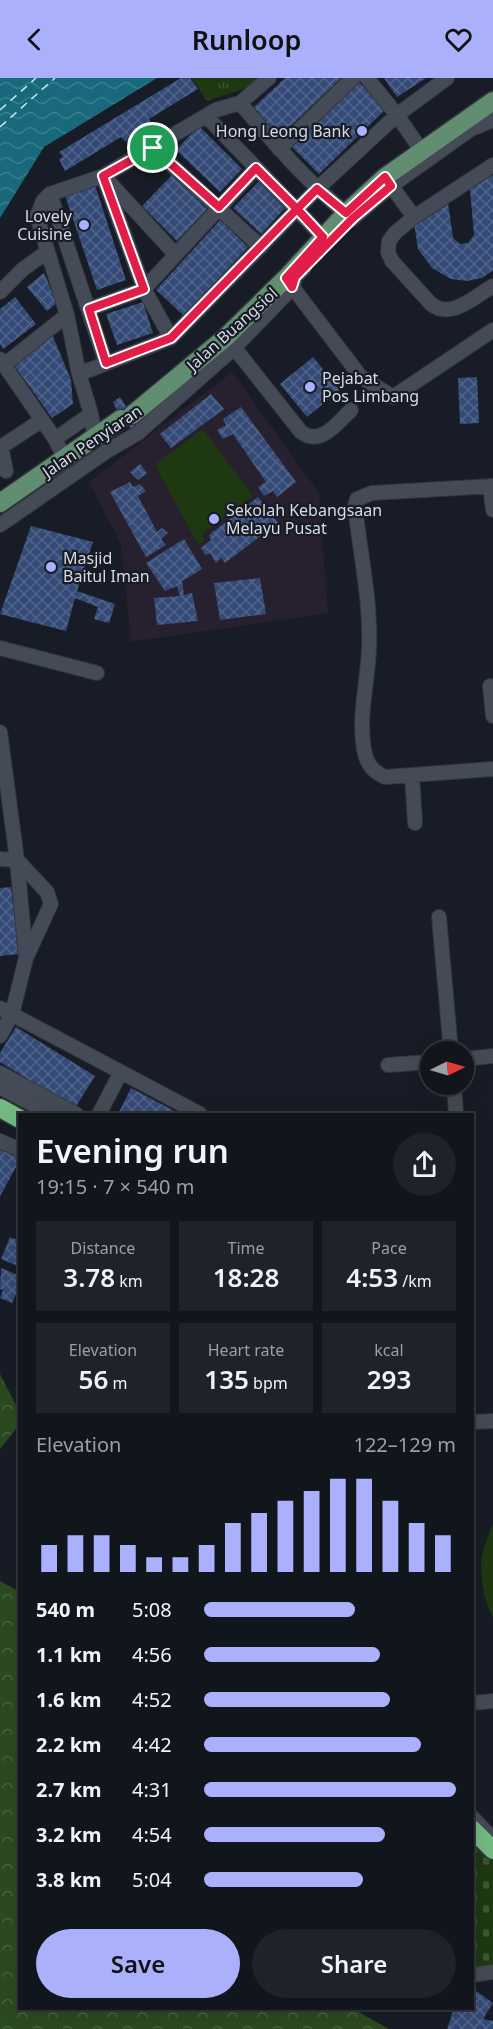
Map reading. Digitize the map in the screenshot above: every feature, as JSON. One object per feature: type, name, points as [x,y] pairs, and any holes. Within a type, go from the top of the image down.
[{"type":"highway","points":[[0,1108],[18,1118]]},
{"type":"highway","points":[[474,1831],[493,1850]]},
{"type":"main road","name":"Jalan Buangsiol","points":[[2,505],[230,343],[289,283],[323,237],[346,213],[388,182],[421,150],[493,101]]},
{"type":"street","points":[[95,438],[92,414],[79,374],[67,315],[37,216],[43,201],[50,194],[103,176],[206,116],[240,103],[269,78]]},
{"type":"street","points":[[279,149],[353,78]]},
{"type":"street","points":[[367,78],[397,114],[421,150]]},
{"type":"street","points":[[79,374],[171,338],[317,189],[397,114],[447,78]]},
{"type":"street","points":[[240,103],[317,189],[346,213]]},
{"type":"street","points":[[206,116],[323,237]]},
{"type":"street","points":[[493,120],[471,129],[388,182],[289,283],[361,377],[393,397],[493,330]]},
{"type":"street","points":[[153,148],[261,247]]},
{"type":"street","points":[[493,165],[395,232],[389,241],[388,252],[392,261],[438,310],[456,309],[493,286]]},
{"type":"street","points":[[89,309],[144,289],[256,168]]},
{"type":"street","points":[[103,176],[175,254]]},
{"type":"street","points":[[103,176],[144,289],[171,338]]},
{"type":"street","points":[[388,182],[414,217]]},
{"type":"street","points":[[50,194],[106,363]]},
{"type":"street","points":[[0,292],[23,269],[47,252]]},
{"type":"street","points":[[65,459],[55,439],[2,362],[67,315]]},
{"type":"street","points":[[230,343],[306,436],[313,438],[325,434],[351,410]]},
{"type":"street","name":"Jalan Penyiaran","points":[[0,525],[107,451],[138,433],[230,343]]},
{"type":"street","points":[[55,439],[92,414]]},
{"type":"street","points":[[6,471],[1,447],[42,420]]},
{"type":"street","points":[[493,510],[492,486],[372,493],[357,499],[355,506],[369,619],[369,650],[363,700],[365,753],[369,764],[375,773],[385,777],[493,769]]},
{"type":"street","points":[[0,648],[97,673]]},
{"type":"street","points":[[490,686],[493,716]]},
{"type":"street","points":[[0,732],[17,860],[26,958]]},
{"type":"street","points":[[412,776],[415,824]]},
{"type":"street","points":[[0,859],[17,860],[47,892],[51,904],[26,958],[6,1011],[0,1036]]},
{"type":"street","points":[[439,917],[450,1041]]},
{"type":"street","points":[[6,1011],[198,1113]]},
{"type":"street","points":[[474,1058],[493,1056]]},
{"type":"street","points":[[388,1065],[420,1063]]},
{"type":"street","points":[[100,1113],[121,1072]]},
{"type":"street","points":[[0,1073],[74,1113]]},
{"type":"street","points":[[0,1087],[49,1113]]},
{"type":"street","points":[[455,1095],[456,1113]]},
{"type":"street","points":[[0,1141],[18,1149]]},
{"type":"street","points":[[474,1422],[493,1421]]},
{"type":"street","points":[[474,1703],[493,1701]]},
{"type":"street","points":[[474,1819],[493,1838]]},
{"type":"street","points":[[474,1975],[493,1972]]},
{"type":"shaded area","name":"Sekolah Kebangsaan Melayu Pusat","points":[[232,372],[319,493],[328,613],[131,642],[121,544],[89,482]]},
{"type":"green space","points":[[192,78],[259,78],[250,87],[207,101]]},
{"type":"green space","points":[[203,429],[253,496],[202,534],[205,541],[198,544],[156,464]]},
{"type":"green space","points":[[0,1374],[18,1409],[18,1426],[0,1449]]},
{"type":"green space","points":[[493,1524],[493,1617],[483,1588],[481,1563]]},
{"type":"green space","points":[[0,1581],[18,1591],[18,2010],[355,2010],[389,2029],[0,2029]]},
{"type":"green space","points":[[474,1839],[493,1854],[493,1969],[474,1971]]},
{"type":"water","points":[[0,78],[157,78],[44,147],[0,218]]},
{"type":"building","points":[[181,78],[190,78],[198,89],[149,119],[152,125],[126,142],[121,137],[65,171],[59,159],[63,157],[59,152]]},
{"type":"building","points":[[285,78],[341,78],[279,137],[253,108]]},
{"type":"building","points":[[384,78],[426,78],[397,97]]},
{"type":"building","points":[[359,82],[385,110],[319,174],[292,147]]},
{"type":"building","points":[[199,126],[242,169],[220,192],[176,150]]},
{"type":"building","points":[[172,175],[207,209],[177,241],[142,206]]},
{"type":"building","points":[[493,175],[493,270],[482,278],[467,281],[451,279],[432,268],[418,249],[414,223],[448,203],[453,238],[460,244],[468,243],[474,235],[470,189]]},
{"type":"building","points":[[260,180],[287,206],[261,234],[233,208]]},
{"type":"building","points":[[95,185],[126,280],[97,290],[65,195]]},
{"type":"building","points":[[220,220],[248,247],[184,316],[156,290]]},
{"type":"building","points":[[44,273],[57,303],[47,311],[27,287]]},
{"type":"building","points":[[15,297],[36,324],[3,349],[0,344],[0,309]]},
{"type":"building","points":[[143,302],[153,333],[117,345],[106,314]]},
{"type":"building","points":[[52,334],[71,380],[73,404],[52,418],[14,365]]},
{"type":"building","name":"Pejabat Pos Limbang","points":[[313,357],[340,390],[307,417],[280,384]]},
{"type":"building","points":[[477,377],[479,423],[460,424],[458,378]]},
{"type":"building","points":[[211,394],[224,409],[171,448],[160,434]]},
{"type":"building","points":[[120,397],[140,427],[134,431],[121,419],[113,402]]},
{"type":"building","points":[[241,407],[296,482],[277,497],[273,491],[264,496],[258,487],[266,482],[233,434],[223,439],[217,430],[226,425],[223,419]]},
{"type":"building","points":[[140,464],[147,473],[138,480],[130,472]]},
{"type":"building","points":[[130,482],[133,487],[140,484],[146,491],[138,496],[157,532],[162,528],[168,533],[161,539],[166,545],[146,557],[110,492]]},
{"type":"building","points":[[258,497],[278,523],[225,563],[221,558],[216,563],[210,553],[205,555],[201,548],[211,540],[209,535]]},
{"type":"building","name":"Masjid Baitul Iman","points":[[31,526],[93,542],[77,591],[115,604],[109,623],[94,619],[98,607],[75,598],[66,631],[0,614]]},
{"type":"building","points":[[184,539],[202,569],[182,581],[184,595],[192,593],[198,621],[157,625],[154,598],[180,596],[177,586],[165,591],[146,563]]},
{"type":"building","points":[[260,578],[266,614],[220,620],[214,583]]},
{"type":"building","points":[[11,887],[19,954],[0,956],[0,888]]},
{"type":"building","points":[[16,1027],[95,1076],[75,1108],[0,1062],[0,1053]]},
{"type":"building","points":[[131,1088],[178,1113],[118,1113]]},
{"type":"building","points":[[0,1143],[18,1153],[18,1164],[0,1196]]},
{"type":"building","points":[[10,1237],[18,1240],[18,1266],[1,1259]]},
{"type":"building","points":[[1,1268],[18,1275],[18,1290],[12,1303],[0,1298],[3,1290],[0,1289]]},
{"type":"building","points":[[474,1989],[493,2003],[483,2019],[493,2021],[493,2029],[447,2029],[453,2010],[474,2010]]},
{"type":"ferry route","points":[[0,110],[36,78]]},
{"type":"ferry route","points":[[0,127],[55,78]]},
{"type":"place","name":"Hong Leong Bank","points":[[362,131]]},
{"type":"place","name":"Lovely Cuisine","points":[[84,225]]},
{"type":"place","name":"Pejabat Pos Limbang","points":[[310,387]]},
{"type":"place","name":"Sekolah Kebangsaan Melayu Pusat","points":[[214,519]]},
{"type":"place","name":"Masjid Baitul Iman","points":[[51,567]]},
{"type":"route","points":[[153,148],[103,176],[144,289],[89,309],[106,363],[171,338],[297,209],[323,237],[286,278],[292,287],[295,277],[353,218],[391,186],[385,177],[346,213],[317,189],[297,209],[256,168],[219,207],[153,148]]}]
